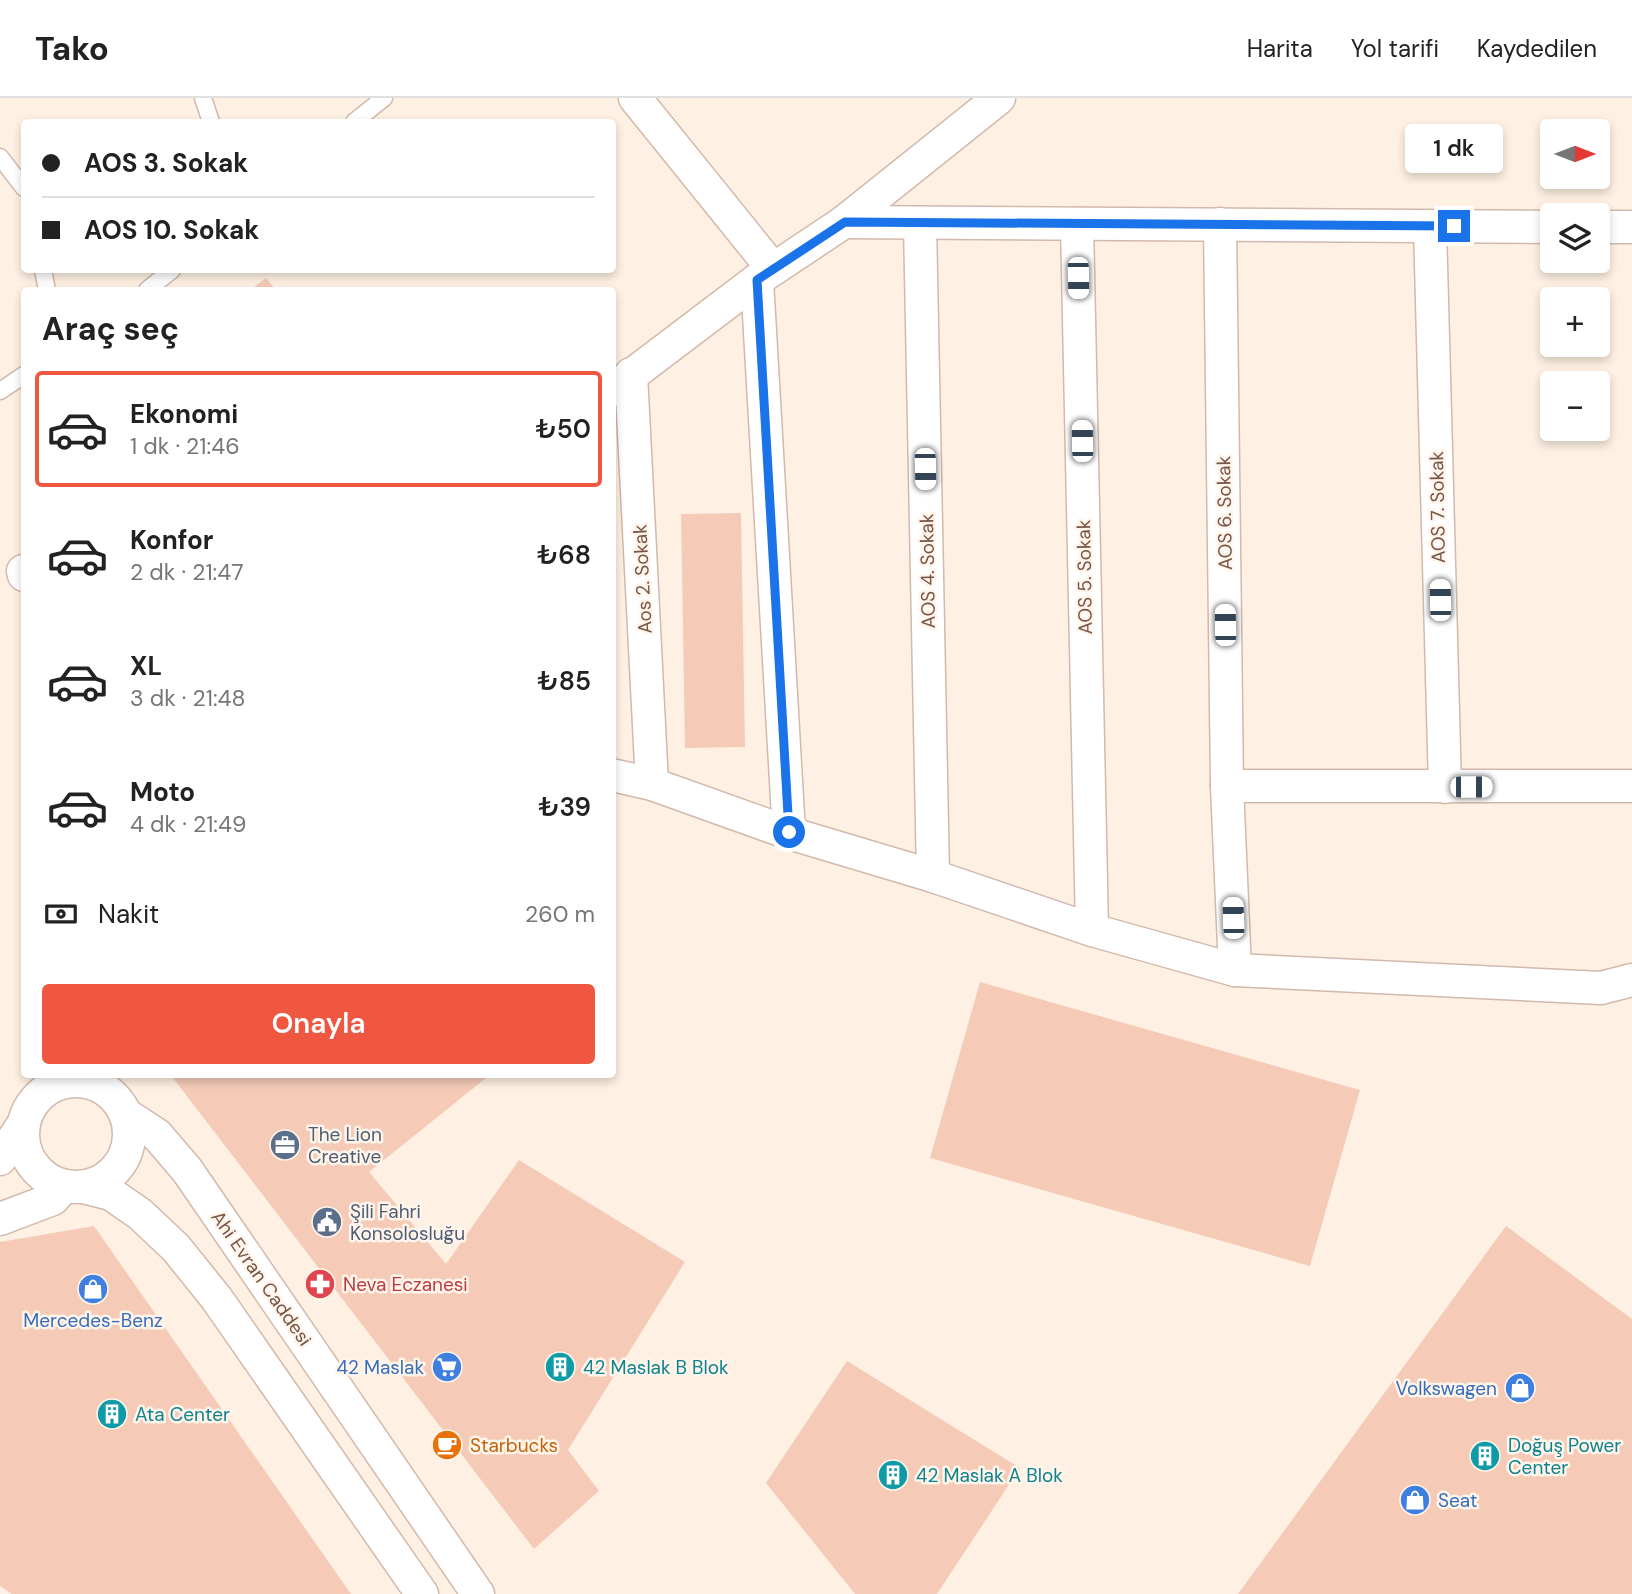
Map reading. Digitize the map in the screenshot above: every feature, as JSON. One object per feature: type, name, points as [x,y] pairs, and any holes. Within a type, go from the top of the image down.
[{"type":"street","points":[[635,98],[765,275],[789,832]]},
{"type":"street","points":[[622,382],[765,275],[845,222],[999,98]]},
{"type":"street","points":[[845,222],[1540,226]]},
{"type":"street","name":"AOS 4. Sokak","points":[[920,224],[933,876]]},
{"type":"street","name":"AOS 5. Sokak","points":[[1077,224],[1092,930]]},
{"type":"street","name":"AOS 6. Sokak","points":[[1220,225],[1227,786],[1235,970]]},
{"type":"street","name":"AOS 7. Sokak","points":[[1430,226],[1445,787]]},
{"type":"street","points":[[1610,226],[1632,226]]},
{"type":"street","name":"Aos 2. Sokak","points":[[622,382],[652,784]]},
{"type":"street","points":[[616,776],[652,784],[789,832],[933,876],[1092,930],[1235,970],[1601,988],[1632,980]]},
{"type":"street","points":[[1227,786],[1632,786]]},
{"type":"street","points":[[35,1078],[23,1140],[27,1156],[37,1170],[74,1186],[111,1194],[141,1214],[176,1248],[217,1299],[422,1594]]},
{"type":"street","points":[[0,1219],[53,1199],[74,1186],[112,1173],[122,1161],[129,1137],[123,1109],[111,1078]]},
{"type":"street","points":[[0,1159],[41,1093],[57,1084],[75,1081],[100,1087],[123,1109]]},
{"type":"street","name":"Ahi Evran Caddesi","points":[[123,1109],[157,1135],[187,1170],[478,1594]]},
{"type":"lane","points":[[203,98],[210,119]]},
{"type":"lane","points":[[358,119],[384,98]]},
{"type":"lane","points":[[0,157],[21,184]]},
{"type":"lane","points":[[151,287],[169,273]]},
{"type":"lane","points":[[0,391],[21,377]]},
{"type":"building","points":[[266,278],[274,287],[254,287]]},
{"type":"building","points":[[741,513],[745,747],[685,748],[681,514]]},
{"type":"building","points":[[980,982],[1360,1090],[1310,1266],[930,1158]]},
{"type":"building","name":"42 Maslak","points":[[173,1078],[486,1078],[369,1172],[446,1264],[519,1160],[685,1262],[568,1450],[599,1491],[534,1549]]},
{"type":"building","name":"Ata Center","points":[[94,1226],[351,1594],[12,1594],[0,1586],[0,1242]]},
{"type":"building","name":"Doğuş Power Center","points":[[1506,1226],[1632,1319],[1632,1594],[1238,1594]]},
{"type":"building","name":"42 Maslak A Blok","points":[[847,1361],[1020,1468],[937,1594],[855,1594],[766,1483]]},
{"type":"place","name":"The Lion Creative","points":[[285,1145]]},
{"type":"place","name":"Şili Fahri Konsolosluğu","points":[[327,1222]]},
{"type":"place","name":"Neva Eczanesi","points":[[320,1284]]},
{"type":"place","name":"Mercedes-Benz","points":[[93,1289]]},
{"type":"place","name":"42 Maslak","points":[[447,1367]]},
{"type":"place","name":"42 Maslak B Blok","points":[[560,1367]]},
{"type":"place","name":"Volkswagen","points":[[1520,1388]]},
{"type":"place","name":"Ata Center","points":[[112,1414]]},
{"type":"place","name":"Starbucks","points":[[447,1445]]},
{"type":"place","name":"Doğuş Power Center","points":[[1485,1456]]},
{"type":"place","name":"42 Maslak A Blok","points":[[893,1475]]},
{"type":"place","name":"Seat","points":[[1415,1500]]},
{"type":"route","points":[[789,832],[757,280],[845,222],[1454,226]]}]
